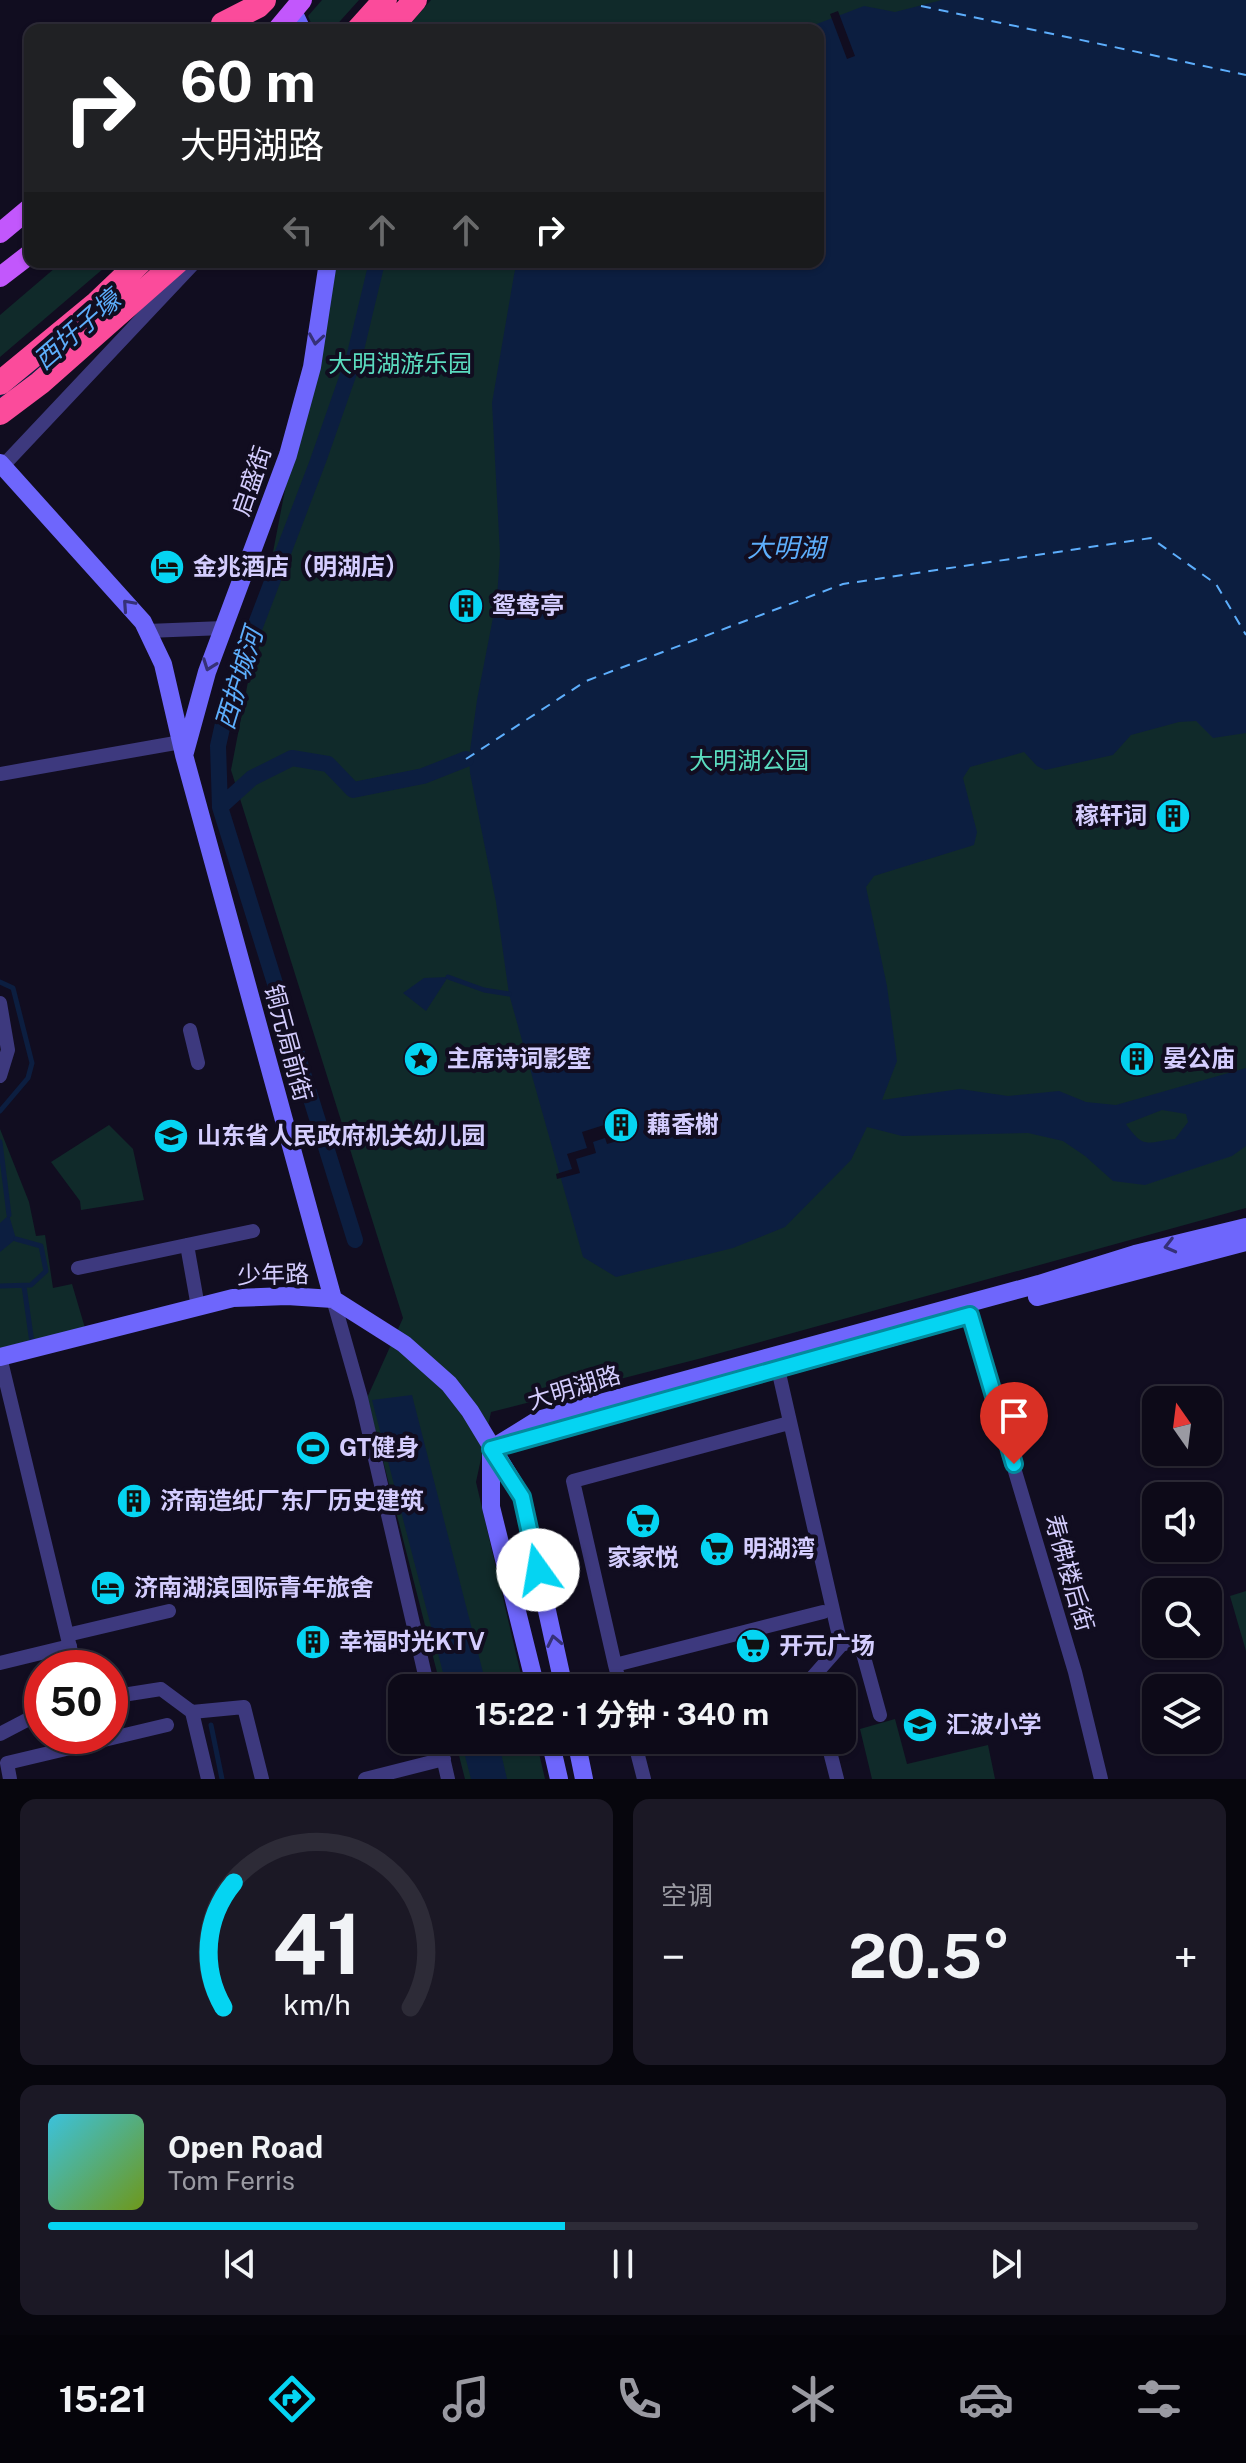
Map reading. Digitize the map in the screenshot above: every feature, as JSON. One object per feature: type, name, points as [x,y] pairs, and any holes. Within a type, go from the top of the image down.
[{"type":"highway","points":[[225,24],[264,0]]},
{"type":"highway","points":[[363,24],[385,0]]},
{"type":"highway","points":[[394,24],[415,0]]},
{"type":"highway","points":[[0,383],[97,303],[134,268]]},
{"type":"highway","points":[[0,413],[40,383],[170,268]]},
{"type":"main road","points":[[223,24],[245,0]]},
{"type":"main road","points":[[282,24],[297,6]]},
{"type":"main road","points":[[0,233],[24,213]]},
{"type":"main road","points":[[0,277],[24,259]]},
{"type":"main road","name":"启盛街","points":[[182,748],[288,455],[312,367],[327,268]]},
{"type":"main road","name":"铜元局前街","points":[[1,466],[143,622],[163,664],[182,748],[333,1299]]},
{"type":"main road","name":"大明湖路","points":[[491,1449],[778,1369],[1135,1254],[1246,1227]]},
{"type":"main road","name":"大明湖路","points":[[491,1449],[538,1420],[968,1309],[1246,1242]]},
{"type":"main road","name":"少年路","points":[[0,1357],[198,1307],[246,1298],[287,1296],[333,1299],[404,1344],[449,1384],[470,1411],[522,1497],[561,1674]]},
{"type":"main road","points":[[491,1449],[491,1507],[533,1674]]},
{"type":"main road","points":[[553,1754],[559,1779]]},
{"type":"main road","points":[[579,1754],[584,1779]]},
{"type":"street","points":[[1,466],[189,268]]},
{"type":"street","points":[[147,631],[224,628]]},
{"type":"street","points":[[0,774],[182,748]]},
{"type":"street","points":[[0,1003],[8,1050],[0,1076]]},
{"type":"street","points":[[190,1030],[198,1063]]},
{"type":"street","points":[[78,1268],[253,1231]]},
{"type":"street","points":[[187,1245],[198,1307]]},
{"type":"street","name":"铜元局前街","points":[[333,1299],[361,1398],[425,1674]]},
{"type":"street","name":"寿佛楼后街","points":[[968,1309],[1075,1672],[1101,1779]]},
{"type":"street","points":[[0,1357],[70,1650]]},
{"type":"street","points":[[778,1369],[841,1645]]},
{"type":"street","points":[[617,1674],[573,1481],[789,1423]]},
{"type":"street","points":[[0,1663],[169,1611]]},
{"type":"street","points":[[615,1665],[823,1612]]},
{"type":"street","points":[[815,1674],[841,1645],[859,1639],[880,1715]]},
{"type":"street","points":[[128,1694],[161,1689],[192,1712],[208,1779]]},
{"type":"street","points":[[192,1712],[244,1707],[262,1779]]},
{"type":"street","points":[[0,1734],[24,1721]]},
{"type":"street","points":[[10,1779],[7,1763],[167,1725]]},
{"type":"street","points":[[443,1754],[448,1779]]},
{"type":"street","points":[[638,1754],[644,1779]]},
{"type":"street","points":[[831,1754],[837,1779]]},
{"type":"street","points":[[365,1779],[444,1759]]},
{"type":"green space","points":[[322,0],[359,0],[337,24],[311,24],[308,16]]},
{"type":"green space","name":"大明湖公园","points":[[431,0],[1246,0],[1246,1208],[702,1358],[491,1412],[476,1482],[521,1674],[437,1674],[367,1398],[403,1318],[231,770],[311,355],[332,268],[824,268],[824,24],[410,24]]},
{"type":"green space","points":[[55,268],[104,268],[0,357],[0,315]]},
{"type":"green space","points":[[109,1125],[133,1149],[144,1200],[81,1210],[80,1201],[51,1162]]},
{"type":"green space","points":[[0,1129],[29,1202],[36,1236],[45,1235],[53,1288],[72,1284],[85,1328],[0,1348]]},
{"type":"green space","points":[[1246,1591],[1246,1651],[1230,1596]]},
{"type":"green space","points":[[895,1719],[907,1764],[988,1745],[995,1779],[872,1779],[860,1729]]},
{"type":"green space","points":[[459,1754],[539,1754],[545,1779],[465,1779]]},
{"type":"water","name":"大明湖","points":[[942,0],[1246,0],[1246,733],[1213,738],[1196,721],[1179,722],[1131,735],[1113,755],[1045,770],[1024,752],[970,767],[963,778],[977,832],[974,845],[874,876],[866,887],[887,986],[897,1061],[882,1100],[960,1089],[1008,1096],[1059,1091],[1086,1102],[1116,1105],[1246,1068],[1246,1146],[1232,1156],[1145,1185],[1113,1181],[1063,1141],[1028,1133],[902,1136],[867,1127],[851,1160],[785,1227],[733,1248],[616,1277],[583,1257],[509,994],[496,902],[470,773],[469,758],[477,700],[497,597],[500,554],[492,403],[514,275],[516,268],[824,268],[824,24],[817,24],[864,6],[895,12]],"holes":[[[1162,1110],[1186,1114],[1188,1122],[1175,1139],[1152,1142],[1137,1138],[1126,1124]]]},
{"type":"water","points":[[448,977],[426,1011],[403,993],[424,978]]},
{"type":"water","points":[[9,1215],[16,1239],[0,1252],[0,1223]]},
{"type":"water","points":[[412,1395],[483,1674],[443,1674],[372,1400]]},
{"type":"water","points":[[465,1754],[501,1754],[507,1779],[471,1779]]},
{"type":"pier","points":[[838,11],[855,56],[847,59],[830,14]]},
{"type":"pier","points":[[630,1112],[636,1131],[630,1133],[631,1137],[607,1144],[605,1138],[593,1142],[596,1153],[576,1159],[580,1173],[557,1179],[556,1174],[572,1169],[567,1154],[587,1148],[582,1132],[604,1125],[603,1120]]},
{"type":"waterway","name":"西护城河","points":[[355,1240],[220,807],[218,746],[230,692],[354,358],[376,268]]},
{"type":"waterway","name":"西圩子壕","points":[[0,398],[43,363]]},
{"type":"waterway","points":[[220,807],[252,778],[292,758],[328,764],[353,790],[423,776],[466,759]]},
{"type":"waterway","points":[[448,977],[484,990],[509,994]]},
{"type":"waterway","points":[[0,982],[13,988],[32,1063],[28,1078],[0,1111]]},
{"type":"waterway","points":[[0,1142],[9,1215]]},
{"type":"waterway","points":[[0,1286],[31,1285],[46,1271],[41,1246],[16,1239]]},
{"type":"waterway","points":[[24,1286],[32,1343]]},
{"type":"waterway","points":[[211,1725],[222,1779]]},
{"type":"ferry route","points":[[921,6],[1246,75]]},
{"type":"ferry route","points":[[466,759],[586,681],[843,584],[1151,538],[1216,584],[1246,635]]},
{"type":"place","name":"金兆酒店（明湖店）","points":[[167,567]]},
{"type":"place","name":"鸳鸯亭","points":[[466,606]]},
{"type":"place","name":"稼轩词","points":[[1173,816]]},
{"type":"place","name":"主席诗词影壁","points":[[421,1059]]},
{"type":"place","name":"晏公庙","points":[[1137,1059]]},
{"type":"place","name":"藕香榭","points":[[621,1125]]},
{"type":"place","name":"山东省人民政府机关幼儿园","points":[[171,1136]]},
{"type":"place","name":"GT健身","points":[[313,1448]]},
{"type":"place","name":"济南造纸厂东厂历史建筑","points":[[134,1501]]},
{"type":"place","name":"家家悦","points":[[643,1521]]},
{"type":"place","name":"明湖湾","points":[[717,1549]]},
{"type":"place","name":"济南湖滨国际青年旅舍","points":[[108,1588]]},
{"type":"place","name":"幸福时光KTV","points":[[313,1642]]},
{"type":"place","name":"开元广场","points":[[753,1646]]},
{"type":"place","name":"汇波小学","points":[[920,1725]]},
{"type":"route","points":[[538,1570],[522,1497],[491,1449],[970,1315],[1014,1464]]},
{"type":"park label","name":"大明湖游乐园","points":[[400,364]]}]
